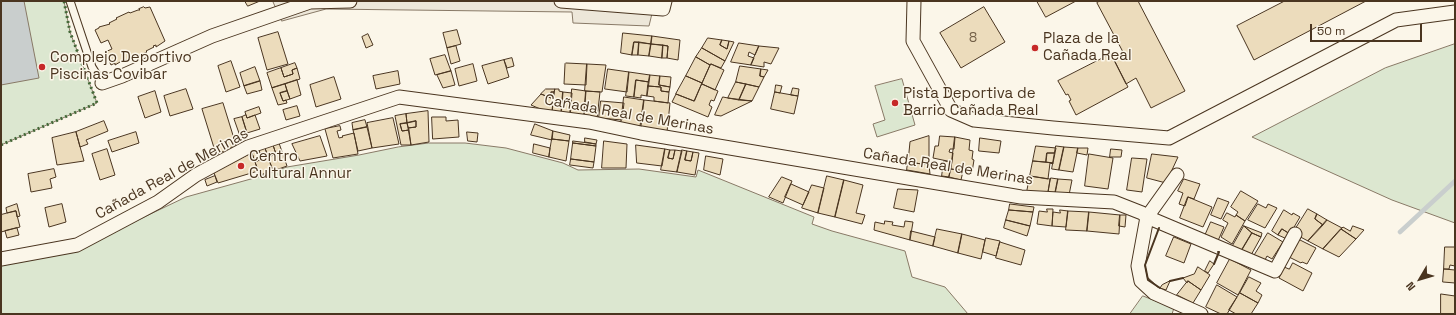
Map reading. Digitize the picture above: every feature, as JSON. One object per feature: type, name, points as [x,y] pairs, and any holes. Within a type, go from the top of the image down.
[{"type":"street","points":[[102,83],[122,76],[212,36],[310,2],[350,1]]},
{"type":"street","points":[[561,1],[663,9],[665,1]]},
{"type":"street","points":[[914,1],[913,41],[951,110],[974,120],[1169,138],[1396,20],[1455,12]]},
{"type":"street","name":"Cañada Real de Merinas","points":[[1,258],[77,245],[158,202],[196,175],[248,147],[399,97],[590,122],[641,133],[1021,197],[1114,202],[1275,271],[1295,234]]},
{"type":"street","points":[[1177,175],[1147,217],[1138,266],[1141,281],[1154,293],[1201,314]]},
{"type":"lane","points":[[70,1],[92,67],[102,83]]},
{"type":"green space","name":"Complejo Deportivo Piscinas Covibar","points":[[1,1],[64,1],[70,32],[97,103],[1,145]]},
{"type":"green space","points":[[1455,44],[1455,223],[1392,200],[1252,137],[1385,68]]},
{"type":"green space","name":"Pista Deportiva de Barrio Cañada Real","points":[[902,79],[915,125],[877,137],[873,124],[885,120],[875,86]]},
{"type":"green space","points":[[429,143],[465,143],[506,148],[563,163],[578,170],[639,169],[696,177],[698,170],[814,217],[812,224],[905,251],[912,277],[945,287],[968,314],[1,314],[1,262],[79,248],[186,197],[258,177],[287,167],[398,147]]},
{"type":"green space","points":[[1143,296],[1174,308],[1172,314],[1130,314]]},
{"type":"shaded area","points":[[1,1],[24,1],[39,78],[1,85]]},
{"type":"shaded area","points":[[273,1],[655,1],[649,26],[573,23],[572,12],[326,9],[282,21]]},
{"type":"building","points":[[245,1],[260,1],[248,6]]},
{"type":"building","points":[[1037,1],[1076,1],[1046,17]]},
{"type":"building","points":[[1100,1],[1138,1],[1185,91],[1151,108],[1136,78],[1126,84],[1113,58],[1123,52],[1097,3]]},
{"type":"building","points":[[1285,1],[1366,1],[1254,60],[1237,26]]},
{"type":"building","points":[[150,7],[165,41],[156,47],[156,45],[153,46],[154,47],[146,51],[147,52],[134,58],[125,59],[115,65],[115,63],[111,65],[105,52],[112,49],[108,40],[101,43],[95,30],[99,27],[110,24],[109,23],[117,19],[116,18],[129,12],[140,10],[139,9]]},
{"type":"building","points":[[984,7],[1005,42],[961,68],[940,33]]},
{"type":"building","points":[[457,30],[461,44],[447,48],[443,33]]},
{"type":"building","points":[[278,32],[288,64],[267,70],[258,38]]},
{"type":"building","points":[[623,33],[652,36],[651,44],[634,42],[632,55],[621,53]]},
{"type":"building","points":[[368,34],[373,45],[366,48],[362,37]]},
{"type":"building","points":[[652,36],[680,40],[678,60],[667,58],[668,46],[651,44]]},
{"type":"building","points":[[708,38],[722,40],[720,45],[727,49],[729,41],[734,42],[725,61],[702,48]]},
{"type":"building","points":[[722,40],[729,41],[727,49],[720,45]]},
{"type":"building","points":[[634,42],[639,42],[638,55],[632,55]]},
{"type":"building","points":[[639,42],[651,44],[649,56],[638,55]]},
{"type":"building","points":[[739,43],[759,46],[755,55],[749,52],[748,56],[754,58],[751,65],[731,62]]},
{"type":"building","points":[[651,44],[663,45],[662,58],[649,56]]},
{"type":"building","points":[[663,45],[668,46],[667,58],[662,58]]},
{"type":"building","points":[[456,46],[460,61],[451,64],[447,48]]},
{"type":"building","points":[[759,46],[779,48],[771,64],[764,62],[764,67],[751,65]]},
{"type":"building","points":[[702,48],[725,61],[721,68],[711,64],[710,65],[696,57]]},
{"type":"building","points":[[1111,54],[1128,87],[1076,115],[1069,101],[1071,100],[1068,94],[1066,95],[1058,81]]},
{"type":"building","points":[[445,55],[451,71],[435,75],[430,59]]},
{"type":"building","points":[[696,57],[710,65],[702,83],[686,76]]},
{"type":"building","points":[[512,58],[514,66],[507,68],[504,60]]},
{"type":"building","points":[[504,60],[509,77],[488,84],[482,66]]},
{"type":"building","points":[[231,61],[240,87],[226,92],[218,66]]},
{"type":"building","points":[[295,63],[297,68],[292,70],[293,74],[284,77],[281,68]]},
{"type":"building","points":[[566,63],[587,64],[586,85],[564,84]]},
{"type":"building","points":[[473,64],[477,81],[459,86],[455,69]]},
{"type":"building","points":[[587,64],[606,65],[602,92],[585,91]]},
{"type":"building","points":[[711,64],[724,70],[715,90],[702,84]]},
{"type":"building","points":[[740,66],[761,69],[760,76],[764,77],[759,87],[736,82]]},
{"type":"building","points":[[255,67],[260,81],[244,86],[240,73]]},
{"type":"building","points":[[281,68],[284,77],[293,74],[292,70],[297,68],[300,79],[272,88],[267,73]]},
{"type":"building","points":[[608,69],[629,72],[627,92],[605,89]]},
{"type":"building","points":[[761,69],[768,70],[764,77],[760,76]]},
{"type":"building","points":[[398,71],[400,84],[376,89],[373,76]]},
{"type":"building","points":[[451,71],[455,85],[443,88],[437,75]]},
{"type":"building","points":[[629,72],[650,75],[649,82],[636,80],[634,97],[626,96]]},
{"type":"building","points":[[650,75],[660,76],[659,85],[670,87],[669,92],[661,91],[661,87],[648,86]]},
{"type":"building","points":[[660,76],[671,77],[670,87],[659,85]]},
{"type":"building","points":[[686,76],[702,83],[694,101],[676,94]]},
{"type":"building","points":[[334,77],[341,99],[316,107],[310,85]]},
{"type":"building","points":[[297,80],[301,95],[290,99],[285,84]]},
{"type":"building","points":[[636,80],[649,82],[647,96],[641,95],[641,98],[634,97]]},
{"type":"building","points":[[260,81],[262,90],[247,94],[244,86]]},
{"type":"building","points":[[736,82],[746,84],[739,100],[728,98]]},
{"type":"building","points":[[285,84],[287,91],[280,93],[283,101],[286,100],[287,103],[278,105],[272,88]]},
{"type":"building","points":[[702,84],[718,91],[714,101],[711,100],[709,105],[712,107],[708,117],[672,102],[676,94],[694,101]]},
{"type":"building","points":[[746,84],[759,87],[752,101],[739,100]]},
{"type":"building","points":[[776,85],[782,86],[780,93],[775,92]]},
{"type":"building","points":[[648,86],[661,87],[661,91],[669,92],[668,103],[654,101],[654,97],[647,96]]},
{"type":"building","points":[[793,88],[799,89],[798,96],[791,95]]},
{"type":"building","points":[[186,89],[193,109],[170,116],[164,96]]},
{"type":"building","points":[[546,89],[555,89],[554,92],[551,92],[551,98],[541,94]]},
{"type":"building","points":[[555,89],[559,89],[559,91],[563,92],[561,116],[552,114]]},
{"type":"building","points":[[572,89],[586,91],[584,116],[570,115]]},
{"type":"building","points":[[155,91],[161,112],[145,118],[138,97]]},
{"type":"building","points":[[287,91],[290,99],[283,101],[280,93]]},
{"type":"building","points":[[586,91],[600,92],[597,119],[584,117]]},
{"type":"building","points":[[551,92],[554,92],[552,114],[531,105],[541,94],[551,98]]},
{"type":"building","points":[[563,92],[572,93],[570,118],[561,116]]},
{"type":"building","points":[[775,92],[798,96],[794,114],[771,109]]},
{"type":"building","points":[[624,97],[644,100],[641,126],[621,124]]},
{"type":"building","points":[[723,97],[752,101],[721,116],[715,115]]},
{"type":"building","points":[[644,100],[670,103],[667,132],[640,129]]},
{"type":"building","points":[[601,101],[624,103],[622,120],[599,118]]},
{"type":"building","points":[[223,103],[236,145],[218,154],[217,151],[215,151],[202,109]]},
{"type":"building","points":[[297,106],[300,116],[286,120],[283,110]]},
{"type":"building","points":[[259,107],[261,113],[247,118],[245,112]]},
{"type":"building","points":[[428,111],[429,142],[411,145],[408,128],[416,127],[416,121],[407,123],[406,114]]},
{"type":"building","points":[[406,114],[407,123],[400,124],[402,131],[409,130],[411,145],[401,145],[395,116]]},
{"type":"building","points":[[246,115],[247,118],[255,115],[260,129],[247,133],[242,117]]},
{"type":"building","points":[[242,117],[247,133],[240,136],[234,119]]},
{"type":"building","points":[[432,117],[446,117],[446,121],[458,120],[459,137],[433,139]]},
{"type":"building","points":[[393,118],[399,144],[372,148],[367,123]]},
{"type":"building","points":[[365,120],[367,127],[353,130],[352,123]]},
{"type":"building","points":[[104,121],[108,131],[86,140],[88,144],[80,147],[76,132]]},
{"type":"building","points":[[416,121],[416,127],[408,128],[407,123]]},
{"type":"building","points":[[407,123],[409,130],[402,131],[400,124]]},
{"type":"building","points":[[535,124],[553,131],[552,140],[531,135]]},
{"type":"building","points":[[340,126],[341,130],[337,131],[339,138],[354,133],[358,154],[333,158],[325,129]]},
{"type":"building","points":[[367,127],[372,148],[358,151],[353,130]]},
{"type":"building","points":[[553,131],[570,135],[569,141],[552,139]]},
{"type":"building","points":[[76,132],[84,161],[57,165],[52,138]]},
{"type":"building","points":[[136,132],[139,143],[112,152],[108,141]]},
{"type":"building","points":[[467,132],[478,133],[477,142],[468,141]]},
{"type":"building","points":[[320,136],[327,156],[300,161],[292,144]]},
{"type":"building","points":[[929,136],[929,165],[908,162],[910,142]]},
{"type":"building","points":[[940,136],[955,137],[954,149],[950,149],[949,152],[953,153],[952,162],[933,158],[935,146],[938,146]]},
{"type":"building","points":[[955,137],[970,140],[969,150],[973,151],[972,159],[974,160],[972,172],[951,169]]},
{"type":"building","points":[[585,138],[597,140],[596,144],[585,142]]},
{"type":"building","points":[[980,138],[1001,141],[999,153],[979,151]]},
{"type":"building","points":[[552,139],[569,141],[566,161],[549,157]]},
{"type":"building","points":[[573,141],[596,144],[596,146],[573,143]]},
{"type":"building","points":[[604,141],[627,144],[626,168],[602,168]]},
{"type":"building","points":[[279,143],[287,166],[273,171],[268,157],[276,154],[273,145]]},
{"type":"building","points":[[573,143],[596,146],[594,162],[571,159]]},
{"type":"building","points":[[534,144],[550,148],[549,157],[533,153]]},
{"type":"building","points":[[273,145],[276,154],[268,157],[265,148]]},
{"type":"building","points":[[636,145],[665,149],[662,166],[637,163]]},
{"type":"building","points":[[1036,146],[1056,148],[1055,153],[1047,153],[1046,162],[1033,161]]},
{"type":"building","points":[[1056,146],[1064,147],[1059,170],[1052,169]]},
{"type":"building","points":[[1064,147],[1078,148],[1073,172],[1059,170]]},
{"type":"building","points":[[265,148],[273,171],[260,175],[255,162],[262,159],[259,150]]},
{"type":"building","points":[[1078,148],[1088,148],[1087,155],[1077,153]]},
{"type":"building","points":[[107,149],[115,175],[100,180],[92,154]]},
{"type":"building","points":[[665,149],[670,150],[668,158],[673,159],[675,150],[682,151],[677,172],[661,170]]},
{"type":"building","points":[[1111,149],[1122,150],[1121,157],[1110,157]]},
{"type":"building","points":[[259,150],[262,159],[255,162],[252,153]]},
{"type":"building","points":[[670,150],[675,150],[673,159],[668,158]]},
{"type":"building","points":[[682,150],[687,151],[685,160],[691,161],[693,152],[699,153],[695,175],[677,172]]},
{"type":"building","points":[[687,151],[693,152],[691,161],[685,160]]},
{"type":"building","name":"Centro Cultural Annur","points":[[252,153],[258,171],[218,183],[214,173]]},
{"type":"building","points":[[1047,153],[1055,153],[1053,163],[1046,162]]},
{"type":"building","points":[[1089,154],[1113,158],[1108,189],[1085,186]]},
{"type":"building","points":[[1152,154],[1178,157],[1166,183],[1147,178]]},
{"type":"building","points":[[706,156],[723,159],[720,175],[704,170]]},
{"type":"building","points":[[1132,158],[1147,159],[1142,192],[1127,190]]},
{"type":"building","points":[[571,159],[594,162],[593,168],[570,165]]},
{"type":"building","points":[[944,161],[952,162],[949,177],[942,176]]},
{"type":"building","points":[[1033,161],[1053,163],[1050,163],[1048,179],[1030,176]]},
{"type":"building","points":[[908,162],[929,165],[930,174],[907,170]]},
{"type":"building","points":[[54,169],[56,177],[50,179],[52,188],[31,192],[28,174]]},
{"type":"building","points":[[951,169],[963,171],[961,180],[949,177]]},
{"type":"building","points":[[215,176],[217,182],[207,186],[205,180]]},
{"type":"building","points":[[827,176],[844,180],[835,217],[818,213]]},
{"type":"building","points":[[1030,176],[1050,179],[1048,193],[1027,192]]},
{"type":"building","points":[[782,177],[792,181],[783,203],[769,197]]},
{"type":"building","points":[[1051,178],[1058,179],[1055,194],[1048,193]]},
{"type":"building","points":[[1058,179],[1072,180],[1069,195],[1055,194]]},
{"type":"building","points":[[1184,179],[1200,184],[1194,199],[1188,197],[1185,206],[1179,204],[1183,193],[1178,191]]},
{"type":"building","points":[[844,180],[863,185],[856,213],[865,215],[862,224],[835,217]]},
{"type":"building","points":[[791,184],[809,192],[803,205],[785,197]]},
{"type":"building","points":[[812,185],[824,188],[818,213],[802,208]]},
{"type":"building","points":[[898,189],[918,190],[914,212],[894,208]]},
{"type":"building","points":[[1241,191],[1258,201],[1245,221],[1236,215],[1238,212],[1231,207]]},
{"type":"building","points":[[1188,197],[1212,207],[1203,227],[1180,218]]},
{"type":"building","points":[[1218,198],[1229,202],[1221,219],[1211,215]]},
{"type":"building","points":[[17,204],[20,216],[17,217],[16,211],[7,213],[6,208]]},
{"type":"building","points":[[62,204],[66,222],[49,227],[45,208]]},
{"type":"building","points":[[1010,204],[1034,207],[1033,212],[1009,210]]},
{"type":"building","points":[[1258,204],[1266,208],[1268,204],[1277,208],[1265,228],[1248,220]]},
{"type":"building","points":[[1047,209],[1053,209],[1052,226],[1037,224],[1039,211],[1047,212]]},
{"type":"building","points":[[1308,209],[1317,214],[1315,219],[1323,225],[1308,241],[1293,233]]},
{"type":"building","points":[[1009,210],[1033,212],[1030,226],[1006,220]]},
{"type":"building","points":[[1060,210],[1068,211],[1066,227],[1052,226],[1053,212],[1060,213]]},
{"type":"building","points":[[1284,210],[1292,215],[1293,213],[1300,217],[1290,234],[1282,229],[1278,235],[1272,231]]},
{"type":"building","points":[[16,211],[20,227],[1,232],[1,215]]},
{"type":"building","points":[[1068,211],[1089,212],[1087,231],[1066,230]]},
{"type":"building","points":[[1089,212],[1120,215],[1119,234],[1087,231]]},
{"type":"building","points":[[1227,213],[1235,217],[1236,215],[1245,221],[1232,244],[1221,237],[1228,223],[1223,220]]},
{"type":"building","points":[[1317,214],[1327,220],[1323,225],[1315,219]]},
{"type":"building","points":[[1120,215],[1126,215],[1125,227],[1119,226]]},
{"type":"building","points":[[1006,220],[1030,226],[1027,236],[1004,228]]},
{"type":"building","points":[[1327,220],[1342,228],[1323,249],[1308,241]]},
{"type":"building","points":[[885,221],[893,222],[892,225],[904,227],[905,221],[913,222],[910,240],[874,230],[875,222],[884,224]]},
{"type":"building","points":[[1211,222],[1224,227],[1217,243],[1204,238]]},
{"type":"building","points":[[1244,226],[1252,233],[1240,253],[1231,249]]},
{"type":"building","points":[[1244,226],[1262,233],[1261,237],[1252,233]]},
{"type":"building","points":[[1353,226],[1364,230],[1356,239],[1341,229],[1343,227],[1350,231]]},
{"type":"building","points":[[17,228],[19,235],[7,238],[5,231]]},
{"type":"building","points":[[937,229],[962,234],[958,253],[933,246]]},
{"type":"building","points":[[1282,229],[1290,234],[1287,239],[1278,235]]},
{"type":"building","points":[[1341,229],[1356,239],[1339,257],[1323,249]]},
{"type":"building","points":[[911,231],[935,237],[933,246],[910,240]]},
{"type":"building","points":[[1252,233],[1261,237],[1250,257],[1240,253]]},
{"type":"building","points":[[1268,233],[1283,242],[1272,259],[1267,256],[1264,262],[1254,256]]},
{"type":"building","points":[[962,234],[985,240],[981,259],[958,253]]},
{"type":"building","points":[[1174,237],[1191,244],[1184,263],[1166,256]]},
{"type":"building","points":[[986,238],[1000,241],[996,256],[983,252]]},
{"type":"building","points":[[1298,239],[1316,248],[1307,264],[1301,263],[1289,257]]},
{"type":"building","points":[[1000,242],[1025,250],[1021,265],[996,258]]},
{"type":"building","points":[[1445,247],[1455,247],[1455,266],[1450,265],[1449,269],[1444,269]]},
{"type":"building","points":[[1230,259],[1251,270],[1238,295],[1217,283]]},
{"type":"building","points":[[1210,261],[1214,264],[1208,273],[1205,271]]},
{"type":"building","points":[[1293,263],[1312,273],[1303,291],[1279,278],[1284,267],[1289,269]]},
{"type":"building","points":[[1198,267],[1210,275],[1201,290],[1188,281],[1187,283],[1183,278],[1194,274]]},
{"type":"building","points":[[1444,269],[1455,270],[1455,283],[1443,282]]},
{"type":"building","points":[[1249,277],[1261,283],[1256,291],[1262,295],[1258,303],[1240,293]]},
{"type":"building","points":[[1170,281],[1166,290],[1160,288],[1162,285]]},
{"type":"building","points":[[1188,281],[1201,290],[1193,303],[1177,295]]},
{"type":"building","points":[[1217,285],[1237,297],[1227,314],[1221,314],[1206,307]]},
{"type":"building","points":[[1240,293],[1258,303],[1251,314],[1236,314],[1229,310]]},
{"type":"building","points":[[1441,294],[1455,296],[1455,314],[1441,314]]},
{"type":"waterway","points":[[1400,232],[1455,181]]},
{"type":"hedge","points":[[1,145],[97,103],[70,32],[64,1]]},
{"type":"wall","points":[[1159,228],[1145,265],[1148,280],[1160,288]]},
{"type":"wall","points":[[1214,264],[1218,252]]},
{"type":"wall","points":[[1170,281],[1183,278]]},
{"type":"place","name":"Plaza de la Cañada Real","points":[[1035,48]]},
{"type":"place","name":"Complejo Deportivo Piscinas Covibar","points":[[42,67]]},
{"type":"place","name":"Pista Deportiva de Barrio Cañada Real","points":[[895,103]]},
{"type":"place","name":"Centro Cultural Annur","points":[[241,166]]}]
